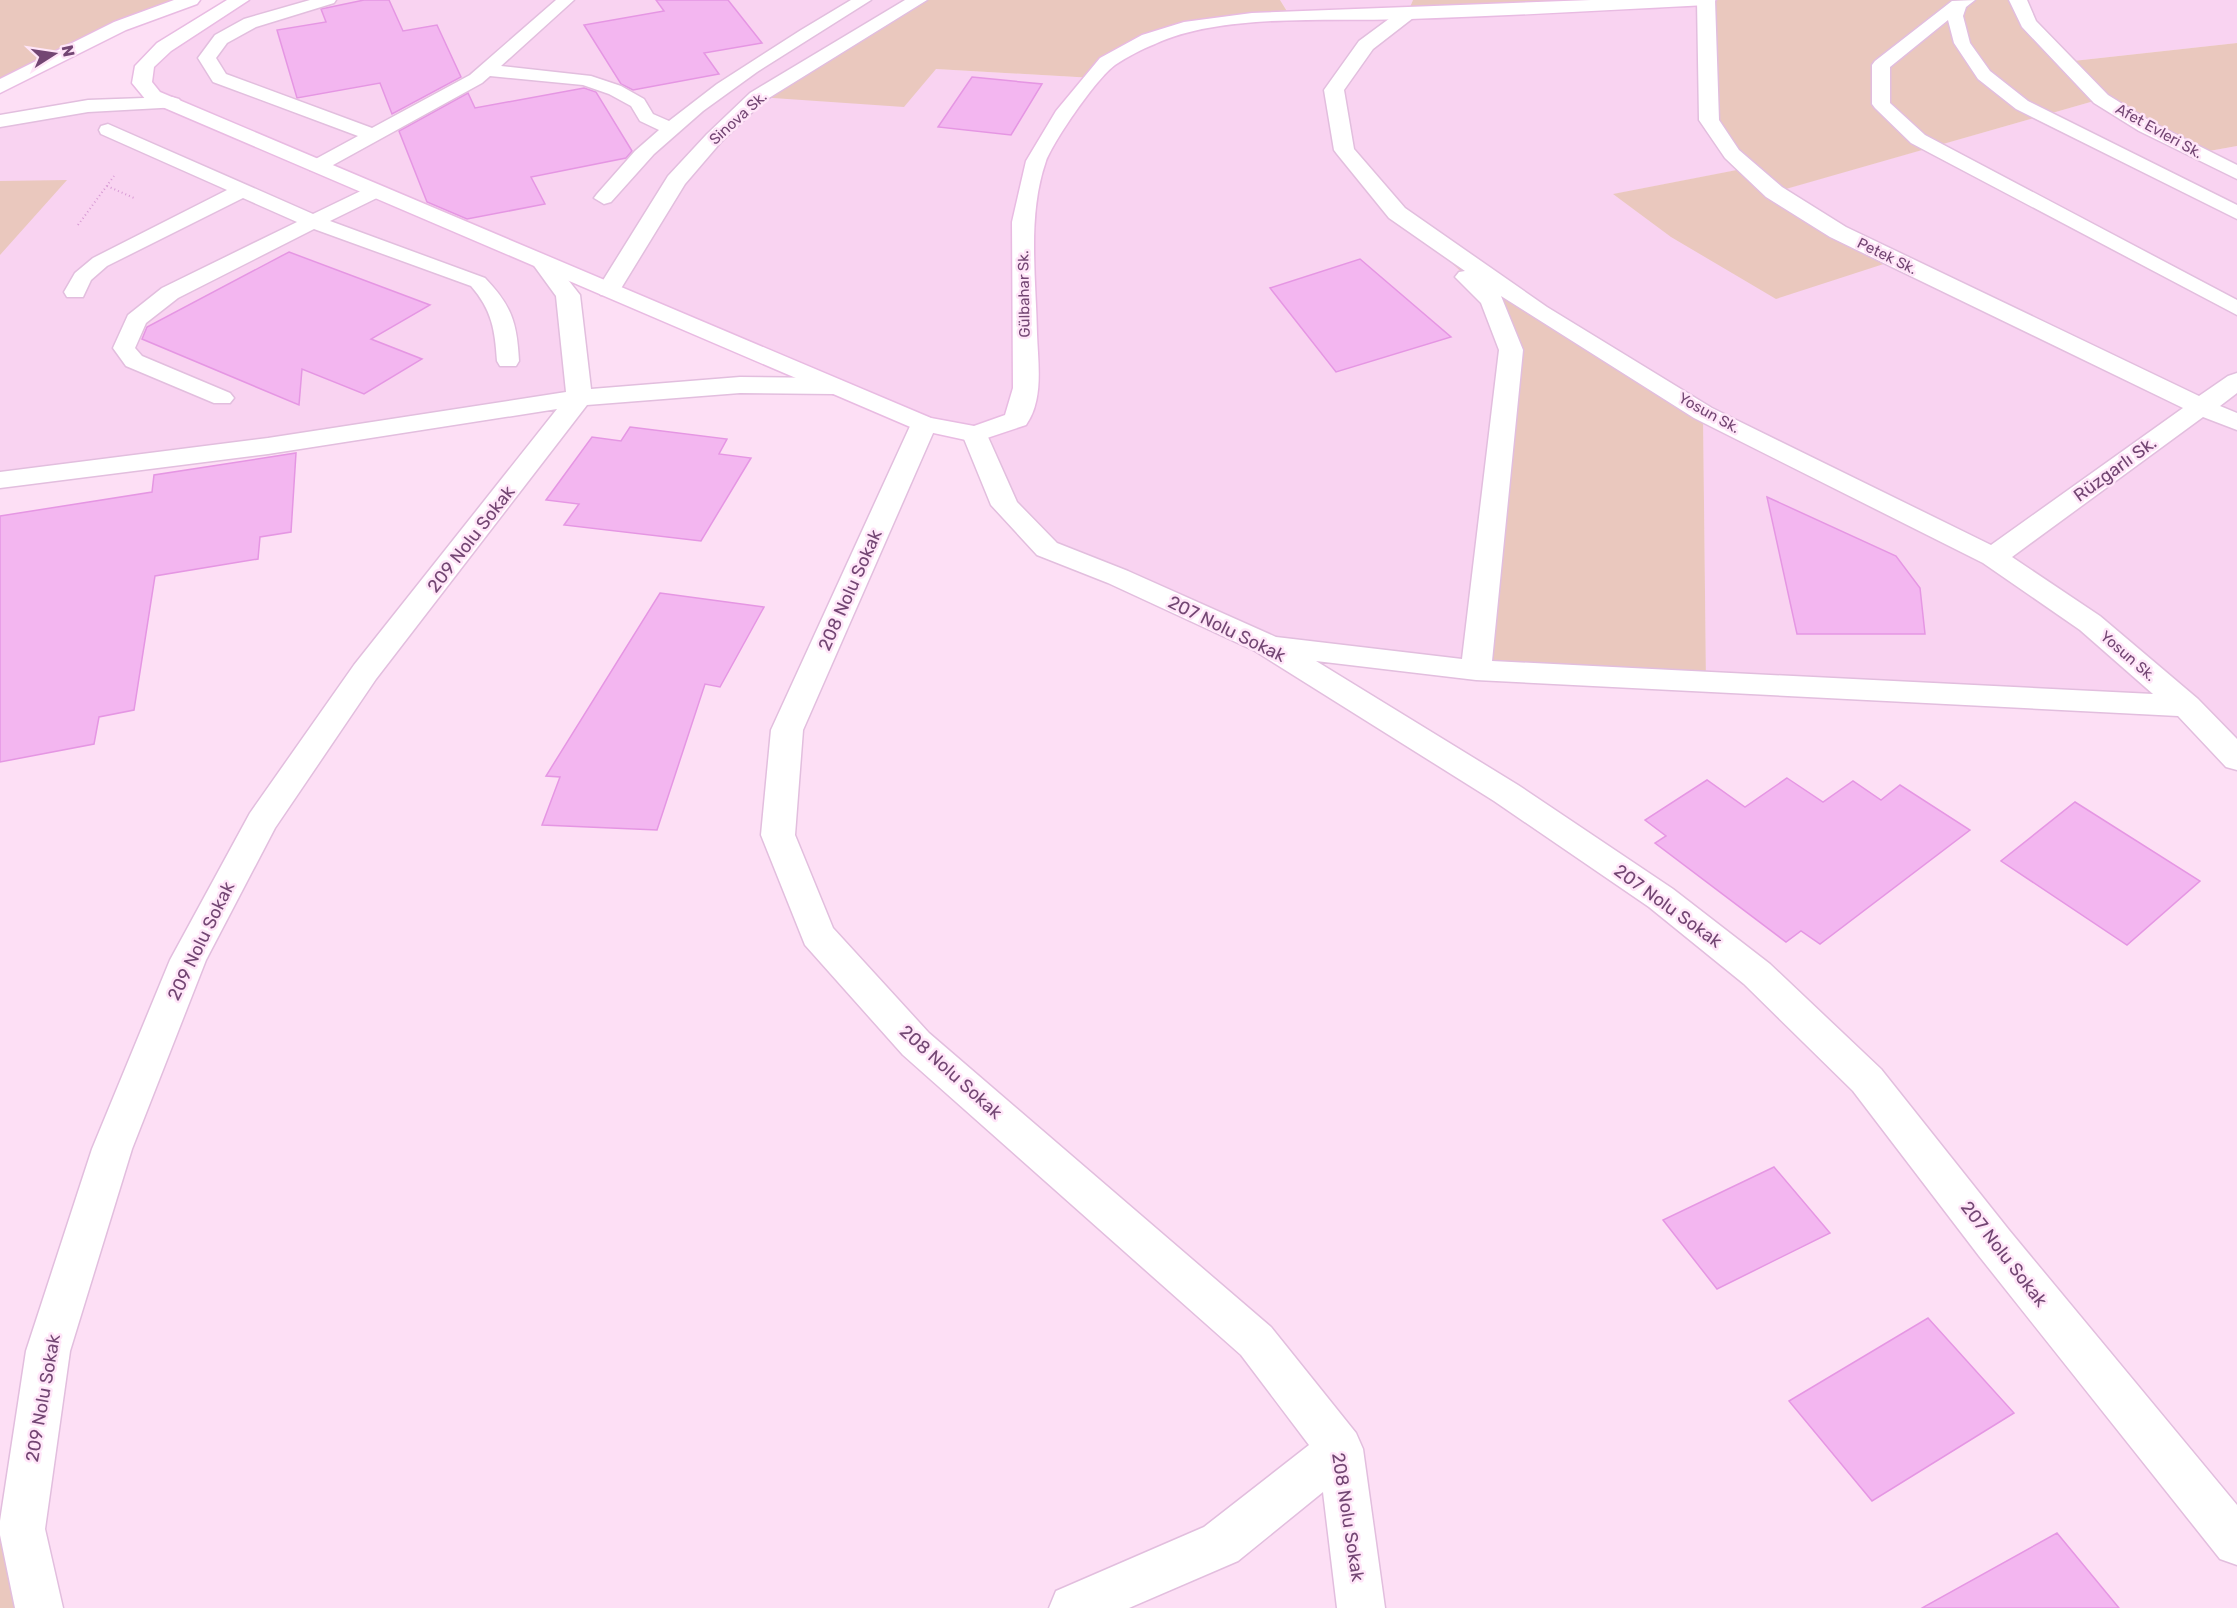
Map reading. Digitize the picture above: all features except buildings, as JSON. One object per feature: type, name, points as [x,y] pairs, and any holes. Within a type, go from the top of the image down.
[{"type":"street","points":[[0,87],[120,26],[191,0]]},
{"type":"street","name":"Gülbahar Sk.","points":[[240,0],[164,47],[145,66],[142,83],[153,96],[924,424],[975,434],[1017,420],[1026,388],[1023,222],[1036,161],[1063,115],[1107,62],[1149,39],[1191,26],[1252,18],[1410,7]]},
{"type":"street","name":"Sinova Sk.","points":[[609,290],[629,261],[675,181],[714,138],[758,97],[918,0]]},
{"type":"street","name":"Yosun Sk.","points":[[1434,0],[1410,7],[1366,45],[1334,90],[1344,150],[1397,213],[1539,312],[1703,412],[1993,557],[2090,623],[2187,706],[2237,759]]},
{"type":"street","points":[[1410,7],[1706,0]]},
{"type":"street","name":"Petek Sk.","points":[[1706,0],[1709,120],[1732,154],[1774,192],[1838,232],[2201,407],[2237,422]]},
{"type":"street","name":"Afet Evleri Sk.","points":[[2018,0],[2028,23],[2101,99],[2146,128],[2237,172]]},
{"type":"street","points":[[0,121],[88,106],[172,104]]},
{"type":"street","points":[[1397,213],[1492,300],[1511,350],[1476,670]]},
{"type":"street","points":[[543,263],[568,295],[579,398]]},
{"type":"street","name":"Rüzgarlı Sk.","points":[[1993,557],[2237,381]]},
{"type":"street","points":[[0,480],[268,446],[579,398],[740,385],[833,386]]},
{"type":"street","name":"209 Nolu Sokak","points":[[39,1608],[22,1528],[48,1351],[112,1149],[188,960],[262,822],[364,672],[477,532],[579,398]]},
{"type":"street","name":"208 Nolu Sokak","points":[[924,424],[787,730],[778,835],[818,935],[916,1044],[1256,1341],[1340,1449],[1361,1608]]},
{"type":"street","name":"207 Nolu Sokak","points":[[975,434],[1005,505],[1047,549],[1118,577],[1266,644],[1506,793],[1661,898],[1757,974],[1867,1080],[1994,1243],[2237,1542]]},
{"type":"street","points":[[1266,644],[1395,662],[1476,670],[2187,706]]},
{"type":"street","points":[[1073,1608],[1221,1544],[1340,1449]]},
{"type":"lane","points":[[328,0],[250,23],[221,39],[207,58],[219,78],[373,135]]},
{"type":"lane","points":[[317,166],[476,79],[566,0]]},
{"type":"lane","points":[[604,198],[647,150],[732,82],[808,31],[863,0]]},
{"type":"lane","points":[[1962,2],[1955,16],[1962,44],[1984,75],[2022,105],[2237,213]]},
{"type":"lane","points":[[1962,2],[1881,65],[1881,104],[1918,139],[2237,309]]},
{"type":"lane","points":[[486,70],[585,80],[615,90],[638,103],[646,117],[655,123],[673,128]]},
{"type":"lane","points":[[108,130],[313,222],[478,282],[498,303],[507,327],[508,361]]},
{"type":"lane","points":[[75,292],[82,277],[100,262],[151,234],[243,190]]},
{"type":"lane","points":[[222,398],[134,361],[124,348],[136,320],[171,293],[376,191]]},
{"type":"shaded area","points":[[0,0],[191,0],[0,87]]},
{"type":"shaded area","points":[[240,0],[918,0],[936,69],[1094,78],[1107,62],[1190,26],[1290,15],[1280,0],[1413,0],[1407,13],[1706,0],[1748,168],[1614,194],[1774,192],[2101,99],[2198,153],[2237,146],[2237,759],[2187,706],[1706,682],[1703,413],[1402,217],[1492,300],[1511,350],[1476,670],[1266,644],[1047,549],[1005,505],[974,434],[924,424],[545,264],[568,295],[579,398],[0,480],[0,121],[170,103],[153,96],[145,66]]},
{"type":"shaded area","points":[[918,0],[1280,0],[1290,16],[1252,18],[1149,38],[1094,78],[936,69],[904,107],[758,97]]},
{"type":"shaded area","points":[[1413,0],[1706,0],[1407,14]]},
{"type":"shaded area","points":[[1706,0],[2018,0],[2064,62],[2237,43],[2237,146],[2198,153],[2101,99],[1775,192],[1896,260],[1776,299],[1671,237],[1613,194],[1747,168],[1709,120]]},
{"type":"shaded area","points":[[2018,0],[2237,0],[2237,43],[2064,62]]},
{"type":"shaded area","points":[[67,180],[0,255],[0,181]]},
{"type":"shaded area","points":[[1397,213],[1703,413],[1706,682],[1476,670],[1511,350],[1492,300]]},
{"type":"shaded area","points":[[22,1529],[39,1608],[0,1608],[0,1535]]}]
